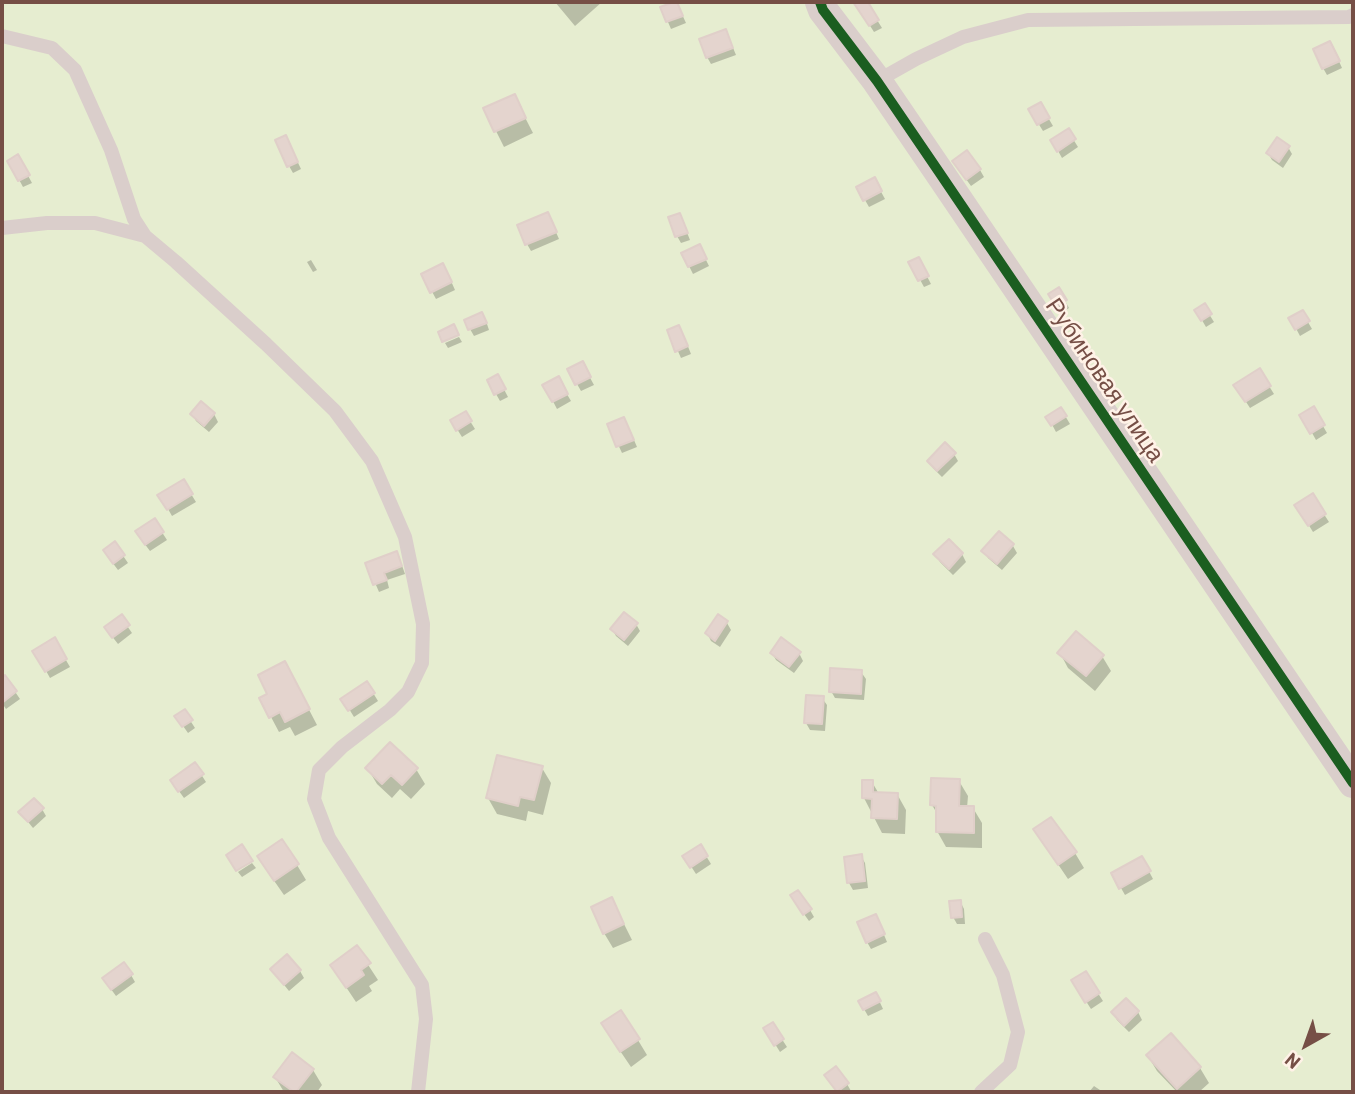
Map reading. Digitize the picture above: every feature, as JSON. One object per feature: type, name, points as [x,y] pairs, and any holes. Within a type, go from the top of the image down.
[{"type":"street","name":"Рубиновая улица","points":[[820,2],[823,10],[877,81],[1353,783]]},
{"type":"lane","points":[[877,81],[963,37],[1028,20],[1353,15]]},
{"type":"lane","points":[[2,36],[52,48],[75,70],[111,150],[134,219],[145,236],[266,344],[335,411],[372,461],[405,537],[423,624],[422,663],[408,692],[390,710],[342,747],[319,770],[314,799],[329,838],[422,985],[426,1019],[418,1092]]},
{"type":"lane","points":[[2,228],[47,223],[95,223],[145,236]]},
{"type":"lane","points":[[981,1092],[1010,1065],[1018,1031],[1003,975],[985,939]]},
{"type":"green space","points":[[2,2],[1353,2],[1353,1092],[2,1092]]},
{"type":"building","points":[[677,2],[683,16],[666,22],[660,7]]},
{"type":"building","points":[[853,2],[868,2],[879,20],[869,26]]},
{"type":"building","points":[[726,29],[733,48],[706,58],[699,39]]},
{"type":"building","points":[[1330,41],[1340,61],[1322,69],[1313,49]]},
{"type":"building","points":[[515,94],[526,118],[494,132],[483,108]]},
{"type":"building","points":[[1041,102],[1050,118],[1037,125],[1028,109]]},
{"type":"building","points":[[1069,128],[1076,139],[1057,152],[1050,140]]},
{"type":"building","points":[[286,135],[298,162],[287,167],[275,140]]},
{"type":"building","points":[[1277,137],[1290,146],[1279,162],[1266,153]]},
{"type":"building","points":[[967,150],[981,169],[966,180],[952,161]]},
{"type":"building","points":[[18,154],[30,175],[18,181],[7,161]]},
{"type":"building","points":[[875,177],[882,191],[863,201],[856,187]]},
{"type":"building","points":[[548,212],[557,232],[525,245],[517,225]]},
{"type":"building","points":[[680,213],[688,233],[675,237],[668,217]]},
{"type":"building","points":[[700,244],[707,259],[688,267],[681,253]]},
{"type":"building","points":[[919,257],[929,276],[918,281],[908,262]]},
{"type":"building","points":[[443,263],[452,282],[430,293],[421,274]]},
{"type":"building","points":[[1059,287],[1067,300],[1056,307],[1048,294]]},
{"type":"building","points":[[1205,303],[1212,314],[1201,321],[1194,310]]},
{"type":"building","points":[[1303,310],[1310,321],[1295,330],[1288,318]]},
{"type":"building","points":[[482,312],[487,323],[468,330],[464,320]]},
{"type":"building","points":[[454,324],[459,335],[442,342],[438,332]]},
{"type":"building","points":[[679,325],[688,346],[675,352],[667,330]]},
{"type":"building","points":[[583,361],[591,377],[575,385],[567,369]]},
{"type":"building","points":[[1260,368],[1271,386],[1245,402],[1233,385]]},
{"type":"building","points":[[498,374],[506,389],[494,395],[487,380]]},
{"type":"building","points":[[559,376],[568,394],[552,402],[542,385]]},
{"type":"building","points":[[201,401],[215,413],[204,426],[190,414]]},
{"type":"building","points":[[1314,406],[1325,425],[1310,434],[1299,415]]},
{"type":"building","points":[[1061,407],[1067,416],[1051,426],[1045,417]]},
{"type":"building","points":[[466,411],[472,421],[456,431],[450,420]]},
{"type":"building","points":[[624,417],[634,440],[616,447],[607,424]]},
{"type":"building","points":[[945,442],[956,453],[937,471],[927,461]]},
{"type":"building","points":[[184,479],[193,494],[167,510],[157,495]]},
{"type":"building","points":[[1313,493],[1326,514],[1308,526],[1294,505]]},
{"type":"building","points":[[155,518],[164,532],[145,545],[135,531]]},
{"type":"building","points":[[999,531],[1014,544],[997,564],[981,551]]},
{"type":"building","points":[[949,539],[963,553],[949,569],[933,554]]},
{"type":"building","points":[[115,541],[125,555],[113,564],[103,550]]},
{"type":"building","points":[[397,551],[402,566],[384,573],[387,580],[373,585],[365,563]]},
{"type":"building","points":[[624,612],[638,623],[624,640],[610,629]]},
{"type":"building","points":[[122,614],[130,625],[112,638],[104,627]]},
{"type":"building","points":[[718,614],[728,621],[715,641],[705,633]]},
{"type":"building","points":[[1076,631],[1104,655],[1086,676],[1057,653]]},
{"type":"building","points":[[55,637],[67,659],[45,672],[32,651]]},
{"type":"building","points":[[781,637],[801,652],[789,667],[770,653]]},
{"type":"building","points":[[285,661],[310,709],[285,722],[280,712],[269,718],[259,698],[267,694],[258,675]]},
{"type":"building","points":[[830,668],[862,670],[861,694],[829,692]]},
{"type":"building","points":[[5,675],[17,691],[2,703],[2,678]]},
{"type":"building","points":[[367,681],[375,693],[348,711],[340,699]]},
{"type":"building","points":[[806,695],[824,696],[822,724],[804,723]]},
{"type":"building","points":[[185,709],[193,720],[182,727],[174,716]]},
{"type":"building","points":[[390,742],[418,768],[402,785],[391,775],[382,784],[365,768]]},
{"type":"building","points":[[497,755],[543,766],[534,800],[520,797],[518,806],[486,798]]},
{"type":"building","points":[[195,762],[204,774],[178,792],[170,780]]},
{"type":"building","points":[[931,778],[960,779],[959,806],[974,806],[974,833],[936,832],[936,806],[930,805]]},
{"type":"building","points":[[862,780],[873,780],[873,792],[898,793],[897,819],[871,818],[872,799],[862,798]]},
{"type":"building","points":[[34,798],[44,808],[28,822],[18,812]]},
{"type":"building","points":[[1051,817],[1077,852],[1058,865],[1033,829]]},
{"type":"building","points":[[282,839],[299,864],[274,881],[257,856]]},
{"type":"building","points":[[242,844],[253,861],[236,871],[226,855]]},
{"type":"building","points":[[701,844],[708,856],[690,868],[682,856]]},
{"type":"building","points":[[862,854],[865,881],[847,883],[844,857]]},
{"type":"building","points":[[1142,856],[1151,871],[1119,889],[1111,873]]},
{"type":"building","points":[[798,890],[812,909],[803,915],[790,895]]},
{"type":"building","points":[[612,897],[624,924],[603,934],[591,907]]},
{"type":"building","points":[[961,900],[962,917],[951,918],[949,901]]},
{"type":"building","points":[[876,914],[885,934],[866,943],[857,922]]},
{"type":"building","points":[[357,945],[371,963],[361,970],[364,975],[346,988],[330,965]]},
{"type":"building","points":[[287,954],[301,970],[284,985],[270,969]]},
{"type":"building","points":[[124,962],[133,974],[111,990],[102,978]]},
{"type":"building","points":[[1086,971],[1100,993],[1085,1003],[1071,980]]},
{"type":"building","points":[[876,992],[881,1001],[863,1010],[858,1001]]},
{"type":"building","points":[[1126,998],[1139,1011],[1124,1026],[1111,1012]]},
{"type":"building","points":[[621,1010],[640,1039],[620,1052],[601,1023]]},
{"type":"building","points":[[773,1022],[784,1039],[774,1046],[763,1028]]},
{"type":"building","points":[[1171,1033],[1201,1067],[1177,1089],[1146,1055]]},
{"type":"building","points":[[292,1052],[314,1069],[296,1092],[273,1077]]},
{"type":"building","points":[[836,1066],[849,1083],[837,1092],[824,1075]]},
{"type":"cycle path","points":[[820,2],[823,10],[877,81],[1353,783]]}]
